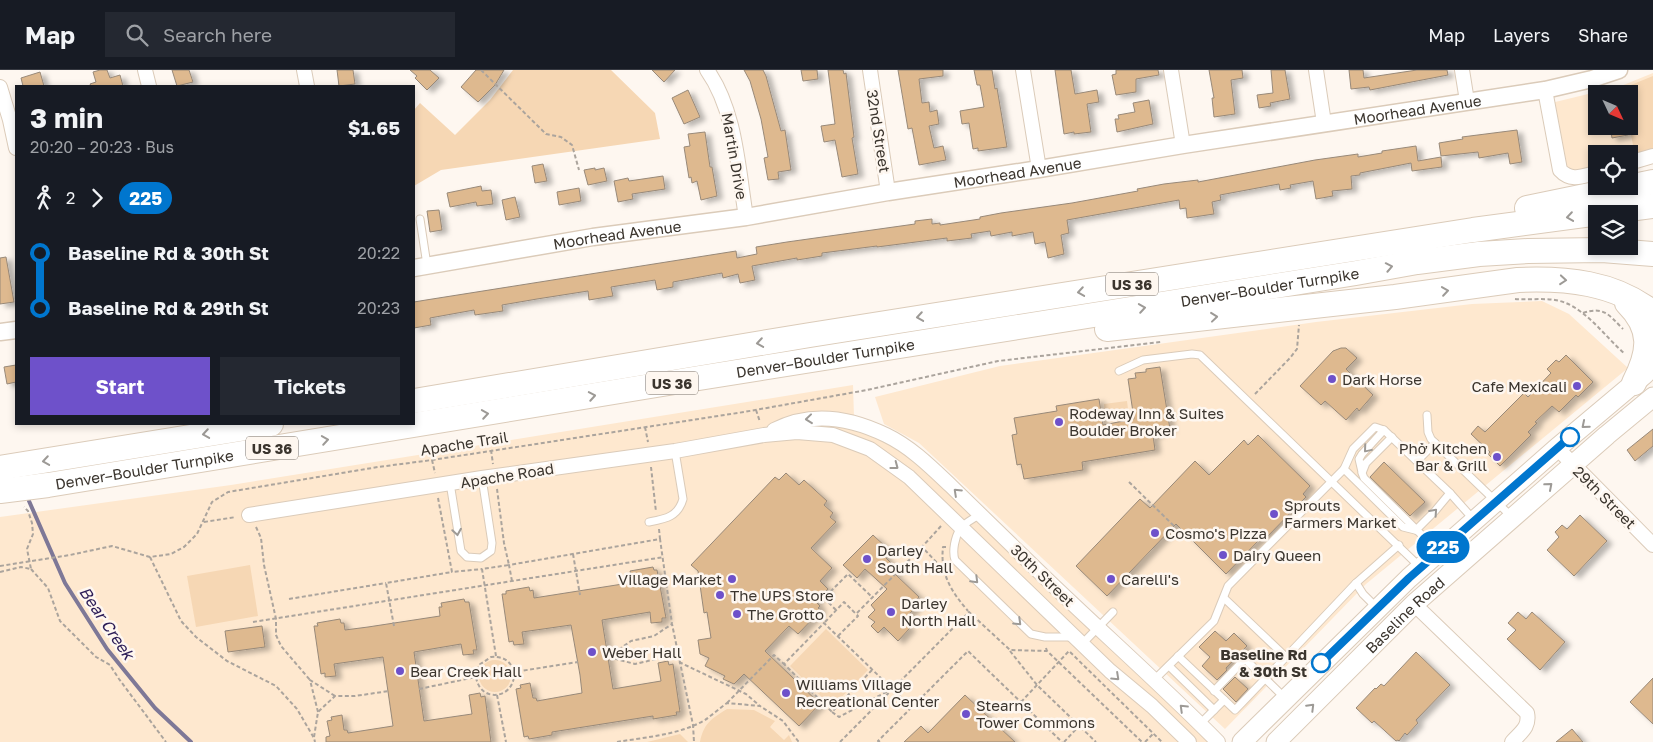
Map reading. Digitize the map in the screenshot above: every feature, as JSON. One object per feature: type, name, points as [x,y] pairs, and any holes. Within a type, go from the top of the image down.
[{"type":"highway","points":[[1182,276],[1390,232],[1528,208],[1653,182]]},
{"type":"highway","name":"Denver–Boulder Turnpike","points":[[415,401],[810,335],[1472,230],[1653,206]]},
{"type":"highway","name":"Denver–Boulder Turnpike","points":[[415,425],[1170,304],[1435,259],[1528,251],[1602,250],[1653,254]]},
{"type":"highway","points":[[800,362],[1395,297],[1518,280],[1559,279],[1608,289],[1632,299],[1653,313]]},
{"type":"highway","points":[[1608,289],[1636,310],[1644,323],[1648,338],[1646,355],[1634,383]]},
{"type":"highway","name":"Denver–Boulder Turnpike","points":[[0,468],[265,425]]},
{"type":"highway","name":"Denver–Boulder Turnpike","points":[[0,491],[414,425]]},
{"type":"main road","name":"Baseline Road","points":[[1242,742],[1420,567],[1557,448],[1653,368]]},
{"type":"main road","name":"Baseline Road","points":[[1276,742],[1414,604],[1653,397]]},
{"type":"street","points":[[145,70],[149,85]]},
{"type":"street","points":[[304,70],[307,85]]},
{"type":"street","name":"Martin Drive","points":[[707,70],[715,80],[725,102],[732,126],[746,217]]},
{"type":"street","name":"32nd Street","points":[[870,70],[888,192]]},
{"type":"street","points":[[1023,70],[1039,169]]},
{"type":"street","points":[[1171,70],[1183,144]]},
{"type":"street","points":[[1316,70],[1324,123]]},
{"type":"street","points":[[1462,70],[1467,101]]},
{"type":"street","name":"Moorhead Avenue","points":[[420,266],[593,237],[746,217],[1183,144],[1545,90],[1592,79],[1619,70]]},
{"type":"street","points":[[0,87],[15,143]]},
{"type":"street","points":[[1545,90],[1560,170],[1566,176],[1572,178],[1588,175]]},
{"type":"street","points":[[1638,160],[1653,156]]},
{"type":"street","points":[[0,332],[15,330]]},
{"type":"street","name":"Apache Road","points":[[764,435],[785,424],[813,418],[837,418],[857,423]]},
{"type":"street","name":"30th Street","points":[[857,423],[887,435],[906,446],[981,514],[1218,742]]},
{"type":"street","name":"Apache Road","points":[[249,515],[482,478],[675,451],[780,433],[822,434],[853,442]]},
{"type":"street","name":"30th Street","points":[[853,442],[870,449],[895,465],[1116,677],[1152,706],[1189,742]]},
{"type":"street","name":"29th Street","points":[[1557,448],[1653,545]]},
{"type":"street","points":[[1414,604],[1527,713],[1528,721],[1525,728],[1512,742]]},
{"type":"lane","points":[[420,219],[420,266]]},
{"type":"lane","points":[[1119,370],[1143,360],[1196,354],[1204,358],[1420,567]]},
{"type":"lane","points":[[1427,415],[1428,432],[1434,442],[1513,518]]},
{"type":"lane","points":[[1154,681],[1214,621],[1228,586],[1344,469],[1353,449],[1372,429],[1378,427],[1392,437],[1450,493],[1474,520]]},
{"type":"lane","points":[[1384,430],[1359,459],[1364,478],[1438,552]]},
{"type":"lane","points":[[1362,473],[1362,468],[1366,463],[1392,437]]},
{"type":"lane","points":[[1417,461],[1434,442]]},
{"type":"lane","points":[[649,522],[672,516],[681,507],[683,500],[675,451]]},
{"type":"lane","points":[[1344,469],[1403,527],[1416,530]]},
{"type":"lane","points":[[450,483],[461,551],[467,557],[481,558],[491,550],[492,543],[482,478]]},
{"type":"lane","points":[[1416,530],[1450,493]]},
{"type":"lane","points":[[981,514],[961,527],[954,548],[955,560],[1031,634],[1079,640],[1098,627],[1113,612]]},
{"type":"lane","points":[[1178,656],[1235,710],[1356,583],[1399,545]]},
{"type":"lane","points":[[1356,583],[1363,594],[1377,608]]},
{"type":"lane","points":[[1224,598],[1286,657]]},
{"type":"lane","points":[[1214,691],[1245,659],[1286,698]]},
{"type":"lane","points":[[1169,666],[1214,710]]},
{"type":"lane","points":[[1200,724],[1224,700]]},
{"type":"path","points":[[481,70],[546,134],[561,136],[572,145],[579,170]]},
{"type":"path","points":[[1583,313],[1593,310],[1604,312],[1630,335],[1648,338]]},
{"type":"path","points":[[1248,401],[1290,358],[1296,349],[1299,335],[1299,320]]},
{"type":"path","name":"Apache Trail","points":[[150,556],[171,554],[184,547],[204,522],[212,502],[228,492],[378,467],[744,412]]},
{"type":"path","points":[[645,426],[672,624],[693,725],[694,742]]},
{"type":"path","points":[[1129,482],[1174,526]]},
{"type":"path","points":[[23,507],[28,512],[32,523],[33,534],[27,549],[31,568],[48,588],[60,621],[96,657],[110,665],[166,742]]},
{"type":"path","points":[[204,522],[249,515],[261,538],[264,565],[276,619],[276,635],[280,646],[310,680],[335,696],[355,696],[389,691]]},
{"type":"path","points":[[838,636],[858,616],[856,614],[941,526]]},
{"type":"path","points":[[512,581],[508,565],[660,539]]},
{"type":"path","points":[[0,566],[112,546],[150,556],[182,621],[196,637],[227,662],[276,686],[297,709],[315,742]]},
{"type":"path","points":[[922,547],[942,568],[956,596],[968,612],[1010,650],[1037,685],[1096,742]]},
{"type":"path","points":[[942,568],[942,547],[946,547]]},
{"type":"path","points":[[573,554],[580,595]]},
{"type":"path","points":[[253,622],[664,557]]},
{"type":"path","points":[[0,572],[21,566],[31,568]]},
{"type":"path","points":[[289,599],[452,572]]},
{"type":"path","points":[[836,610],[824,598],[848,574],[873,598]]},
{"type":"path","points":[[386,583],[394,626]]},
{"type":"path","points":[[484,586],[496,656]]},
{"type":"path","points":[[784,664],[844,602],[856,614]]},
{"type":"path","points":[[840,742],[968,612]]},
{"type":"path","points":[[824,623],[911,708]]},
{"type":"path","points":[[672,624],[654,636],[631,641],[608,657],[635,664],[678,654]]},
{"type":"path","points":[[1046,648],[1143,742],[1153,734]]},
{"type":"path","points":[[1010,650],[1047,651]]},
{"type":"path","points":[[878,741],[968,651],[1063,742],[1080,726]]},
{"type":"path","points":[[1021,702],[1069,651],[1162,742]]},
{"type":"path","points":[[617,742],[667,733],[704,720],[727,703],[774,655],[839,717],[892,689]]},
{"type":"path","points":[[496,656],[506,660],[514,672],[514,678],[510,687],[497,695],[482,690],[476,682],[477,668],[482,662],[496,656]]},
{"type":"path","points":[[514,672],[578,662]]},
{"type":"path","points":[[679,662],[746,694],[783,721],[799,742]]},
{"type":"path","points":[[832,712],[872,670]]},
{"type":"path","points":[[419,689],[476,677]]},
{"type":"path","points":[[310,680],[318,712],[314,738]]},
{"type":"path","points":[[497,695],[506,742]]},
{"type":"path","points":[[318,712],[335,696]]},
{"type":"path","points":[[727,703],[760,706]]},
{"type":"shaded area","points":[[513,70],[611,70],[655,113],[660,139],[441,170],[415,185],[415,109],[420,103],[455,135],[490,100]]},
{"type":"shaded area","points":[[1653,73],[1653,156],[1638,160],[1638,145],[1588,145],[1588,174],[1566,176],[1547,104],[1588,94],[1588,135],[1638,135],[1638,85],[1623,85]]},
{"type":"shaded area","points":[[1653,76],[1653,150],[1638,154],[1638,145],[1633,145],[1631,135],[1638,135],[1638,85],[1631,85]]},
{"type":"shaded area","points":[[1542,301],[1569,314],[1628,368],[1366,584],[1225,729],[919,443],[884,424],[875,397],[1000,366],[1316,322],[1472,304]]},
{"type":"shaded area","points":[[853,385],[854,417],[914,449],[1220,742],[0,742],[0,517],[231,485]]},
{"type":"shaded area","points":[[1127,401],[1128,409],[1105,414],[1104,404]]},
{"type":"shaded area","points":[[250,565],[258,616],[196,627],[187,576]]},
{"type":"shaded area","points":[[826,629],[868,670],[832,707],[790,666]]},
{"type":"shaded area","points":[[495,660],[501,661],[506,665],[510,670],[510,682],[506,687],[501,691],[495,692],[489,691],[484,687],[480,682],[479,676],[480,670],[484,665],[489,661]]},
{"type":"shaded area","points":[[727,709],[754,710],[775,721],[770,727],[784,740],[789,735],[792,742],[700,742],[709,722]]},
{"type":"shaded area","points":[[680,734],[688,742],[647,742]]},
{"type":"building","points":[[107,70],[110,78],[120,75],[123,85],[90,85],[96,82],[93,72]]},
{"type":"building","points":[[172,70],[189,70],[193,82],[177,85]]},
{"type":"building","points":[[337,70],[353,70],[355,84],[339,85]]},
{"type":"building","points":[[410,70],[430,70],[439,78],[427,90]]},
{"type":"building","points":[[476,70],[504,70],[495,85],[478,102],[461,87]]},
{"type":"building","points":[[652,70],[675,70],[664,82]]},
{"type":"building","points":[[744,70],[763,70],[781,131],[785,130],[791,170],[778,172],[779,179],[768,180],[764,158],[768,157],[761,119],[750,81]]},
{"type":"building","points":[[801,70],[817,70],[818,79],[803,81]]},
{"type":"building","points":[[828,70],[843,70],[844,74],[846,73],[854,137],[852,138],[858,174],[842,177],[835,140],[824,142],[821,126],[835,124]]},
{"type":"building","points":[[898,70],[943,70],[943,76],[919,79],[922,103],[929,102],[930,112],[937,110],[939,124],[929,126],[934,148],[943,146],[946,160],[919,165],[912,128],[908,129]]},
{"type":"building","points":[[974,70],[992,70],[1007,147],[978,151],[978,148],[973,149],[969,123],[962,124],[960,111],[984,107],[980,85],[977,85]]},
{"type":"building","points":[[1055,70],[1071,70],[1075,94],[1097,90],[1099,102],[1087,104],[1091,132],[1064,134]]},
{"type":"building","points":[[1116,70],[1158,70],[1159,75],[1136,79],[1136,92],[1116,95],[1112,75],[1116,74]]},
{"type":"building","points":[[1209,70],[1242,70],[1243,78],[1231,80],[1235,114],[1214,117],[1212,98],[1214,98]]},
{"type":"building","points":[[1271,70],[1285,70],[1290,99],[1270,103],[1271,106],[1259,108],[1257,95],[1273,93]]},
{"type":"building","points":[[1349,70],[1363,70],[1364,78],[1417,70],[1447,70],[1448,75],[1370,90],[1369,87],[1351,89]]},
{"type":"building","points":[[40,72],[44,85],[23,85],[21,78]]},
{"type":"building","points":[[688,90],[700,117],[684,124],[672,98]]},
{"type":"building","points":[[1149,100],[1153,124],[1117,132],[1115,119],[1119,119],[1118,115],[1135,112],[1133,103]]},
{"type":"building","points":[[1517,130],[1522,162],[1510,164],[1508,153],[1479,158],[1478,152],[1441,156],[1439,143],[1463,139],[1462,137]]},
{"type":"building","points":[[705,132],[710,167],[712,167],[717,196],[701,200],[697,181],[692,183],[691,177],[689,178],[684,147],[690,146],[688,134]]},
{"type":"building","points":[[1612,135],[1628,135],[1612,138]]},
{"type":"building","points":[[1416,146],[1418,161],[1441,157],[1442,167],[1412,171],[1411,163],[1360,173],[1360,175],[1351,176],[1352,189],[1332,191],[1333,196],[1316,199],[1313,181],[1290,185],[1291,188],[1280,190],[1279,184],[1220,195],[1221,200],[1212,202],[1214,214],[1187,218],[1186,208],[1180,209],[1179,200],[1067,220],[1069,233],[1061,235],[1064,254],[1048,258],[1045,242],[1035,244],[1033,232],[1012,236],[1012,232],[991,236],[990,231],[971,234],[972,238],[947,241],[947,238],[822,253],[822,256],[797,260],[797,258],[752,266],[755,280],[740,283],[738,274],[723,278],[722,273],[673,282],[673,287],[657,290],[655,280],[611,287],[613,296],[589,300],[588,291],[537,299],[502,305],[503,311],[475,315],[474,310],[430,318],[431,325],[415,328],[415,302],[736,251],[737,258],[757,254],[756,247],[915,224],[915,221],[932,219],[932,224],[940,223],[940,225],[980,219],[980,217],[1001,213],[1138,191],[1137,189],[1164,184],[1198,180],[1198,182],[1315,160],[1358,154],[1358,157],[1382,153],[1382,151]]},
{"type":"building","points":[[543,164],[547,181],[535,183],[532,166]]},
{"type":"building","points":[[595,168],[595,170],[604,168],[607,181],[588,185],[584,170]]},
{"type":"building","points":[[663,176],[665,189],[632,194],[633,199],[618,202],[614,181],[628,178],[629,181]]},
{"type":"building","points":[[481,186],[482,191],[491,190],[493,204],[477,206],[476,202],[450,207],[447,193]]},
{"type":"building","points":[[579,188],[581,201],[559,205],[557,192]]},
{"type":"building","points":[[515,197],[520,217],[506,220],[502,200]]},
{"type":"building","points":[[439,210],[442,230],[430,232],[427,211]]},
{"type":"building","points":[[6,257],[14,302],[0,304],[0,258]]},
{"type":"building","name":"Dark Horse","points":[[1346,348],[1357,358],[1346,369],[1373,395],[1359,411],[1357,408],[1346,420],[1325,401],[1321,405],[1300,386],[1333,351]]},
{"type":"building","points":[[1566,355],[1593,382],[1559,412],[1552,406],[1535,422],[1537,423],[1528,432],[1531,435],[1500,466],[1488,454],[1490,452],[1471,434],[1478,426],[1485,432],[1524,393],[1528,397],[1551,373],[1547,369],[1556,360],[1559,362]]},
{"type":"building","points":[[15,365],[15,382],[7,384],[4,367]]},
{"type":"building","name":"Rodeway Inn & Suites Boulder Broker","points":[[1160,367],[1170,429],[1157,431],[1158,434],[1153,435],[1155,450],[1082,462],[1083,470],[1024,479],[1021,464],[1017,465],[1012,435],[1017,434],[1014,418],[1057,411],[1056,406],[1099,399],[1103,425],[1134,419],[1128,379],[1136,378],[1135,373],[1146,372],[1146,369]]},
{"type":"building","points":[[1653,429],[1653,446],[1635,461],[1627,450]]},
{"type":"building","points":[[1258,435],[1310,486],[1303,494],[1306,497],[1264,540],[1261,538],[1226,574],[1176,524],[1107,596],[1076,566],[1140,499],[1150,508],[1195,461],[1209,475],[1244,440],[1248,445]]},
{"type":"building","points":[[1384,462],[1425,502],[1410,516],[1370,477]]},
{"type":"building","points":[[786,473],[799,485],[804,480],[827,501],[824,505],[833,513],[830,517],[836,522],[811,548],[832,568],[820,581],[828,589],[815,601],[821,610],[798,634],[789,626],[765,651],[820,704],[799,726],[744,674],[734,684],[723,679],[725,676],[705,666],[709,658],[700,654],[698,640],[711,638],[707,612],[704,613],[698,571],[691,565],[775,477],[779,480]]},
{"type":"building","points":[[1580,515],[1607,541],[1574,576],[1547,550],[1559,537],[1555,532],[1562,525],[1567,529]]},
{"type":"building","points":[[873,535],[887,548],[883,552],[886,555],[885,557],[897,569],[894,573],[919,597],[914,603],[916,606],[903,622],[910,628],[898,641],[884,627],[878,633],[871,626],[875,622],[868,617],[875,610],[871,605],[887,589],[865,569],[857,578],[843,565]]},
{"type":"building","name":"Weber Hall","points":[[653,567],[654,570],[657,570],[666,618],[662,618],[662,622],[651,623],[650,612],[602,620],[613,689],[661,681],[658,663],[668,661],[669,665],[673,664],[680,712],[676,712],[677,715],[653,719],[653,716],[552,732],[552,735],[529,739],[528,736],[524,737],[516,689],[521,688],[520,685],[530,683],[533,698],[536,698],[537,701],[582,693],[580,675],[571,625],[522,632],[524,644],[514,645],[513,641],[509,642],[502,594],[506,594],[506,591],[529,587],[530,591],[533,590],[534,598],[629,583],[627,575],[631,575],[630,571]]},
{"type":"building","name":"Bear Creek Hall","points":[[464,599],[465,602],[469,602],[477,650],[473,650],[474,654],[463,655],[461,644],[414,652],[424,721],[472,714],[469,695],[480,693],[481,697],[485,696],[491,742],[326,742],[326,737],[330,736],[327,721],[332,720],[331,717],[342,715],[344,730],[347,730],[348,733],[393,726],[383,657],[334,664],[336,676],[325,677],[325,673],[321,674],[314,626],[318,626],[317,623],[340,619],[341,623],[344,623],[345,630],[440,616],[439,607],[442,607],[441,603]]},
{"type":"building","points":[[1518,612],[1526,619],[1532,612],[1565,642],[1540,670],[1507,639],[1516,630],[1508,623]]},
{"type":"building","points":[[262,626],[265,647],[228,652],[225,631]]},
{"type":"building","points":[[1215,631],[1226,641],[1234,633],[1247,646],[1217,680],[1202,666],[1210,657],[1199,647]]},
{"type":"building","points":[[1416,652],[1450,685],[1416,720],[1418,723],[1407,735],[1405,733],[1399,741],[1396,741],[1356,708],[1375,688],[1381,684],[1384,686]]},
{"type":"building","points":[[1235,677],[1248,689],[1236,702],[1223,689]]},
{"type":"building","points":[[1653,678],[1653,724],[1630,702]]},
{"type":"building","name":"Stearns Tower Commons","points":[[965,695],[1015,742],[904,742],[921,726],[928,733]]},
{"type":"building","points":[[1572,729],[1583,742],[1556,742]]},
{"type":"waterway","name":"Bear Creek","points":[[29,501],[65,583],[107,649],[155,708],[191,742]]},
{"type":"bus line","name":"225","points":[[1321,663],[1409,578],[1570,437]]},
{"type":"place","name":"Dark Horse","points":[[1332,379]]},
{"type":"place","name":"Cafe Mexicali","points":[[1577,386]]},
{"type":"place","name":"Rodeway Inn & Suites Boulder Broker","points":[[1059,422]]},
{"type":"place","name":"Phở Kitchen Bar & Grill","points":[[1497,457]]},
{"type":"place","name":"Sprouts Farmers Market","points":[[1274,514]]},
{"type":"place","name":"Cosmo's Pizza","points":[[1155,533]]},
{"type":"place","name":"Dairy Queen","points":[[1223,555]]},
{"type":"place","name":"Darley South Hall","points":[[867,559]]},
{"type":"place","name":"Village Market","points":[[732,579]]},
{"type":"place","name":"Carelli's","points":[[1111,579]]},
{"type":"place","name":"The UPS Store","points":[[720,595]]},
{"type":"place","name":"Darley North Hall","points":[[891,612]]},
{"type":"place","name":"The Grotto","points":[[737,614]]},
{"type":"place","name":"Weber Hall","points":[[592,652]]},
{"type":"place","name":"Baseline Rd & 30th St","points":[[1321,663]]},
{"type":"place","name":"Bear Creek Hall","points":[[400,671]]},
{"type":"place","name":"Williams Village Recreational Center","points":[[786,693]]},
{"type":"place","name":"Stearns Tower Commons","points":[[966,714]]}]
